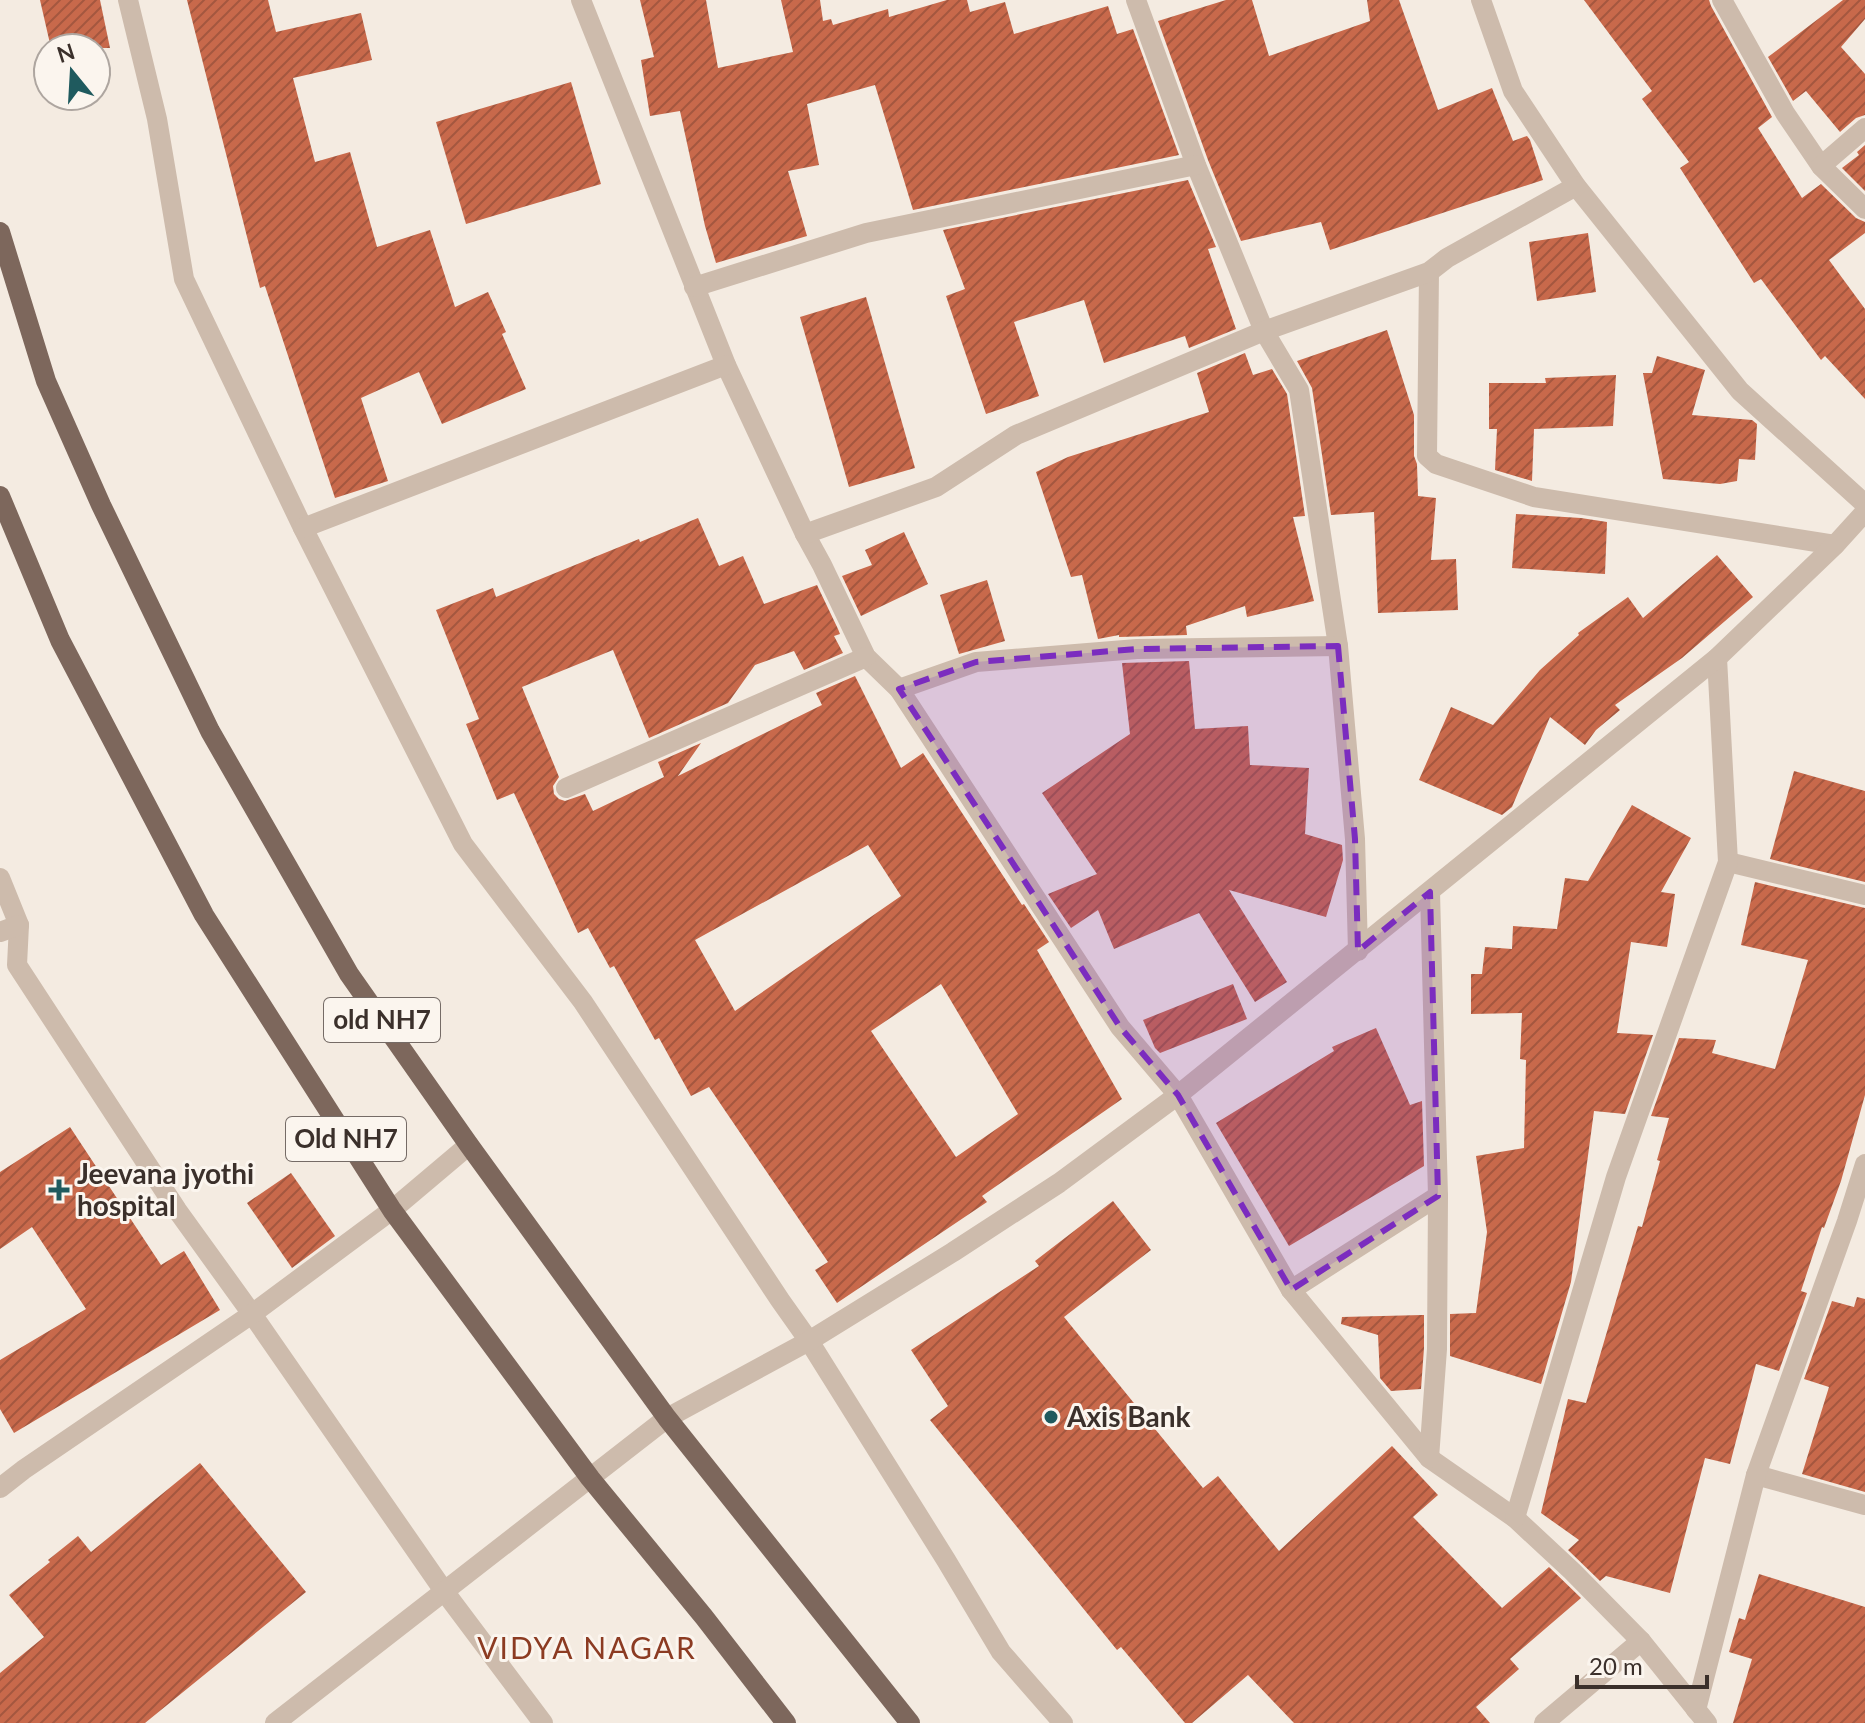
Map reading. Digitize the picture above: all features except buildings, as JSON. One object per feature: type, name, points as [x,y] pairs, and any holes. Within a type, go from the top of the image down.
[{"type":"main road","name":"old NH7","points":[[0,232],[46,381],[101,505],[210,731],[349,974],[667,1418],[910,1723]]},
{"type":"main road","name":"Old NH7","points":[[0,496],[60,640],[204,915],[392,1210],[590,1478],[786,1723]]},
{"type":"street","points":[[128,0],[157,119],[184,279],[303,528],[463,844],[583,1002],[809,1341],[1001,1652],[1063,1723]]},
{"type":"street","points":[[581,0],[726,365],[866,657],[899,689],[1120,1027],[1178,1095],[1291,1290],[1429,1458],[1515,1518],[1572,1571],[1641,1641],[1701,1716]]},
{"type":"street","points":[[1136,0],[1196,165],[1264,331],[1299,390],[1338,646],[1355,839],[1358,951]]},
{"type":"street","points":[[1481,0],[1513,91],[1576,186],[1740,391],[1865,504]]},
{"type":"street","points":[[1722,0],[1785,113],[1821,166],[1865,209]]},
{"type":"street","points":[[1821,166],[1865,128]]},
{"type":"street","points":[[694,287],[866,233],[1196,165]]},
{"type":"street","points":[[805,534],[936,487],[1016,435],[1264,331],[1429,272],[1447,258],[1576,186]]},
{"type":"street","points":[[1429,272],[1427,456],[1436,464],[1534,497],[1835,545]]},
{"type":"street","points":[[303,528],[726,365]]},
{"type":"street","points":[[275,1723],[667,1418],[809,1341],[953,1252],[1059,1183],[1178,1095],[1717,658],[1835,545],[1865,512]]},
{"type":"street","points":[[899,689],[976,662],[1137,649],[1338,646]]},
{"type":"street","points":[[566,788],[866,657]]},
{"type":"street","points":[[1515,1518],[1616,1177],[1728,862],[1717,658]]},
{"type":"street","points":[[1728,862],[1865,895]]},
{"type":"street","points":[[0,878],[17,965],[177,1210],[444,1591],[543,1723]]},
{"type":"street","points":[[1429,1458],[1437,1349],[1438,1196],[1430,892]]},
{"type":"street","points":[[0,1488],[252,1314],[392,1210],[469,1145]]},
{"type":"street","points":[[1701,1716],[1756,1475],[1865,1164]]},
{"type":"street","points":[[1291,1290],[1438,1196]]},
{"type":"street","points":[[1756,1475],[1865,1505]]},
{"type":"street","points":[[1544,1723],[1641,1641]]},
{"type":"highlighted area","points":[[1338,646],[1355,839],[1358,951],[1430,892],[1438,1196],[1291,1290],[1178,1095],[1120,1027],[899,689],[976,662],[1137,649]]},
{"type":"place","name":"Jeevana jyothi hospital","points":[[59,1190]]},
{"type":"place","name":"Axis Bank","points":[[1051,1417]]},
{"type":"district","name":"VIDYA NAGAR","points":[[587,1649]]}]
